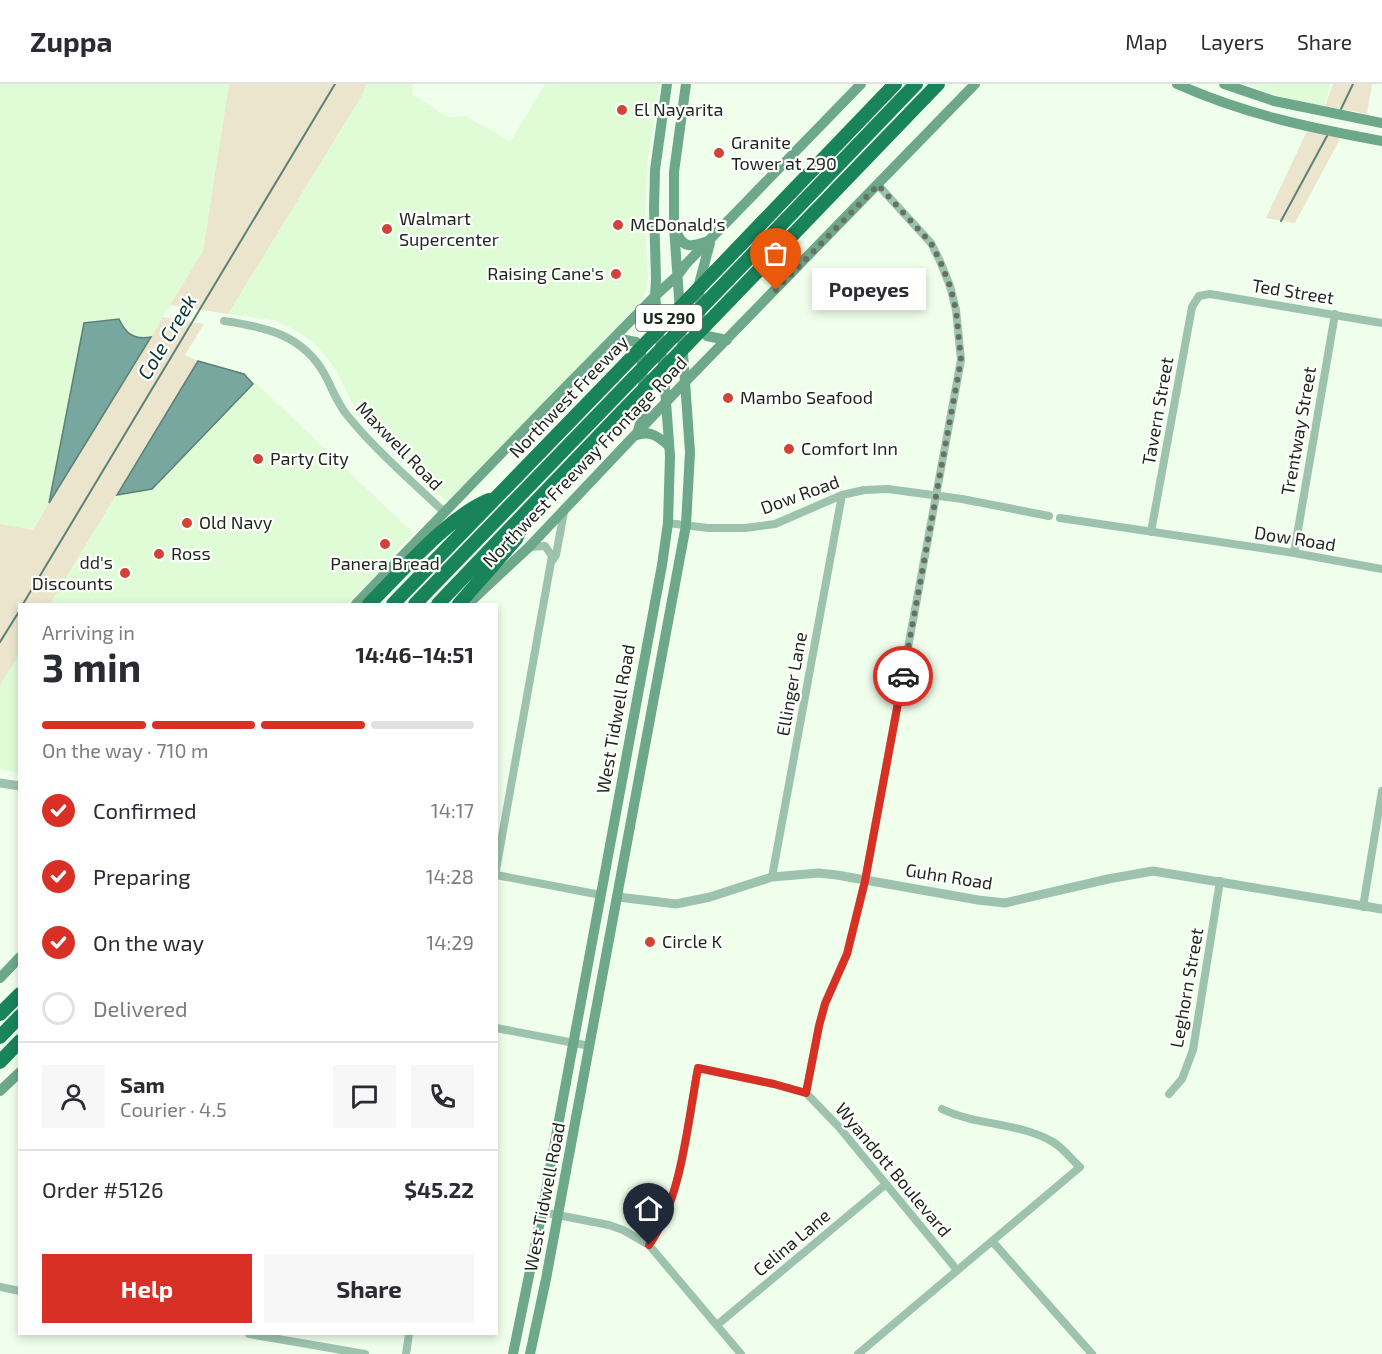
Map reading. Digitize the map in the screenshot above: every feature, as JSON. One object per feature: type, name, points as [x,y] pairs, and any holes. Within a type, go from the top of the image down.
[{"type":"highway","name":"Northwest Freeway","points":[[394,603],[895,84]]},
{"type":"highway","points":[[416,603],[916,84]]},
{"type":"highway","name":"US 290","points":[[439,603],[938,84]]},
{"type":"highway","points":[[370,603],[422,551],[472,508],[497,497]]},
{"type":"highway","points":[[460,603],[516,539],[530,508]]},
{"type":"highway","points":[[0,1014],[18,996]]},
{"type":"highway","points":[[0,1037],[18,1018]]},
{"type":"highway","points":[[0,1062],[18,1043]]},
{"type":"main road","name":"West Tidwell Road","points":[[513,1354],[542,1212],[668,523],[669,446],[655,296],[653,220],[655,170],[667,84]]},
{"type":"main road","name":"West Tidwell Road","points":[[530,1354],[574,1132],[686,525],[690,452],[674,227],[674,172],[686,84]]},
{"type":"main road","points":[[357,603],[861,84]]},
{"type":"main road","name":"Northwest Freeway Frontage Road","points":[[469,603],[529,547],[686,381],[975,84]]},
{"type":"main road","points":[[1177,84],[1203,96],[1268,118],[1382,141]]},
{"type":"main road","points":[[1224,84],[1274,101],[1382,123]]},
{"type":"main road","points":[[655,170],[674,172]]},
{"type":"main road","points":[[674,227],[680,241],[687,246],[711,240]]},
{"type":"main road","points":[[711,240],[699,278],[701,327],[707,336],[727,340]]},
{"type":"main road","points":[[615,338],[636,342],[641,351],[645,408],[637,435]]},
{"type":"main road","points":[[637,435],[645,432],[658,436],[669,446]]},
{"type":"main road","points":[[647,643],[663,647]]},
{"type":"main road","points":[[624,770],[640,773]]},
{"type":"main road","points":[[0,978],[18,959]]},
{"type":"main road","points":[[0,1091],[18,1074]]},
{"type":"main road","points":[[557,1129],[574,1132]]},
{"type":"main road","points":[[520,1318],[537,1323]]},
{"type":"street","points":[[649,1245],[667,1216],[674,1195],[698,1068],[806,1093],[825,1004],[847,954],[865,881],[961,360],[956,310],[950,286],[931,243],[878,185]]},
{"type":"street","name":"Ted Street","points":[[1199,296],[1210,294],[1382,323]]},
{"type":"street","name":"Tavern Street","points":[[1151,532],[1192,307],[1199,296]]},
{"type":"street","name":"Trentway Street","points":[[1294,553],[1335,314]]},
{"type":"street","name":"Maxwell Road","points":[[224,321],[259,326],[289,338],[311,354],[346,414],[387,458],[445,513]]},
{"type":"street","name":"Dow Road","points":[[668,523],[745,528],[775,524],[842,495],[864,490],[890,489],[1049,516]]},
{"type":"street","name":"Ellinger Lane","points":[[772,877],[842,495]]},
{"type":"street","points":[[551,562],[556,555],[564,511]]},
{"type":"street","name":"Dow Road","points":[[1060,518],[1294,553],[1382,569]]},
{"type":"street","points":[[498,859],[552,556],[545,546],[529,547]]},
{"type":"street","points":[[0,783],[18,786]]},
{"type":"street","points":[[1364,907],[1382,791]]},
{"type":"street","name":"Guhn Road","points":[[618,897],[676,904],[695,901],[772,877],[819,873],[837,874],[865,881],[1005,903],[1153,871],[1382,909]]},
{"type":"street","points":[[498,875],[601,895]]},
{"type":"street","name":"Leghorn Street","points":[[1169,1094],[1182,1079],[1192,1050],[1220,881]]},
{"type":"street","points":[[498,1028],[590,1046]]},
{"type":"street","name":"Wyandott Boulevard","points":[[806,1093],[838,1126],[957,1270]]},
{"type":"street","points":[[858,1354],[1080,1167],[1063,1149],[1045,1138],[1025,1131],[962,1117],[942,1109]]},
{"type":"street","name":"Celina Lane","points":[[717,1325],[886,1184]]},
{"type":"street","points":[[542,1212],[623,1230],[649,1245],[741,1354]]},
{"type":"street","points":[[992,1241],[1092,1354]]},
{"type":"street","points":[[0,1287],[18,1291]]},
{"type":"street","points":[[255,1335],[365,1354]]},
{"type":"street","points":[[406,1354],[410,1335]]},
{"type":"shaded area","points":[[0,84],[229,84],[203,251],[151,337],[140,339],[125,332],[84,323],[49,503],[33,530],[0,524]]},
{"type":"shaded area","points":[[229,84],[366,84],[364,92],[228,314],[170,305],[203,251]]},
{"type":"shaded area","points":[[366,84],[413,84],[412,94],[448,117],[466,116],[510,142],[545,84],[660,84],[648,157],[645,216],[647,289],[640,303],[450,503],[440,496],[359,416],[335,369],[312,341],[277,321],[228,314],[364,92]]},
{"type":"shaded area","points":[[1245,84],[1331,84],[1323,109]]},
{"type":"shaded area","points":[[1333,84],[1372,84],[1367,114],[1325,106]]},
{"type":"shaded area","points":[[1307,131],[1341,137],[1295,223],[1266,218]]},
{"type":"shaded area","points":[[163,317],[204,324],[185,355],[198,361],[51,603],[18,603],[18,656],[0,686],[0,524],[33,530],[49,503],[84,323],[119,319],[131,335],[140,338],[151,337]]},
{"type":"shaded area","points":[[255,382],[413,533],[348,603],[51,603],[117,495],[152,489]]},
{"type":"shaded area","points":[[18,656],[18,773],[0,769],[0,686]]},
{"type":"water","points":[[119,319],[131,335],[140,338],[151,337],[49,503],[84,323]]},
{"type":"water","points":[[198,361],[244,374],[253,384],[152,489],[117,495]]},
{"type":"waterway","name":"Cole Creek","points":[[24,603],[335,84]]},
{"type":"waterway","points":[[1341,109],[1353,84]]},
{"type":"waterway","points":[[1281,221],[1327,136]]},
{"type":"waterway","name":"Cole Creek","points":[[0,642],[18,613]]},
{"type":"way so far","points":[[776,290],[878,185],[931,243],[950,286],[956,310],[961,360],[903,676]]},
{"type":"place","name":"El Nayarita","points":[[622,110]]},
{"type":"place","name":"Granite Tower at 290","points":[[719,153]]},
{"type":"place","name":"McDonald's","points":[[618,225]]},
{"type":"place","name":"Walmart Supercenter","points":[[387,229]]},
{"type":"place","name":"Raising Cane's","points":[[616,274]]},
{"type":"place","name":"Popeyes","points":[[776,290]]},
{"type":"place","name":"Mambo Seafood","points":[[728,398]]},
{"type":"place","name":"Comfort Inn","points":[[789,449]]},
{"type":"place","name":"Party City","points":[[258,459]]},
{"type":"place","name":"Old Navy","points":[[187,523]]},
{"type":"place","name":"Panera Bread","points":[[385,544]]},
{"type":"place","name":"Ross","points":[[159,554]]},
{"type":"place","name":"dd's Discounts","points":[[125,573]]},
{"type":"place","name":"Circle K","points":[[650,942]]},
{"type":"route","points":[[649,1245],[667,1216],[676,1187],[698,1068],[806,1093],[825,1004],[847,954],[865,881],[903,676]]}]
